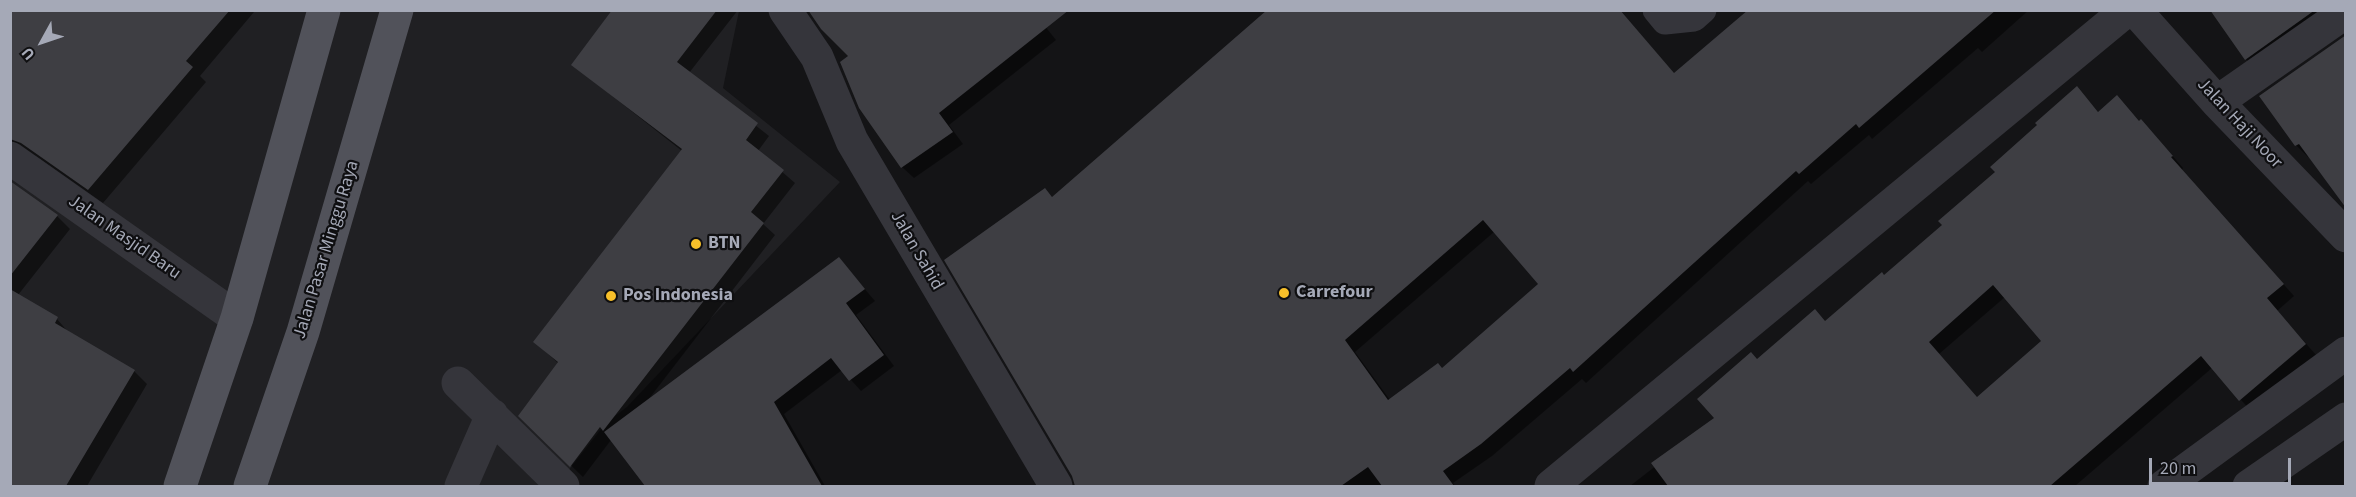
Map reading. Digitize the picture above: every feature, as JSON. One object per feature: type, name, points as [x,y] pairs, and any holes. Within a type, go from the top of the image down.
[{"type":"main road","points":[[180,486],[237,318],[324,10]]},
{"type":"main road","name":"Jalan Pasar Minggu Raya","points":[[250,486],[303,332],[397,10]]},
{"type":"street","name":"Jalan Sahid","points":[[785,10],[818,57],[852,141],[1056,486]]},
{"type":"street","points":[[1551,486],[2127,10]]},
{"type":"street","name":"Jalan Haji Noor","points":[[2135,10],[2217,102],[2346,236]]},
{"type":"street","points":[[2217,102],[2346,12]]},
{"type":"street","name":"Jalan Masjid Baru","points":[[10,158],[237,318]]},
{"type":"street","points":[[2164,486],[2346,353]]},
{"type":"street","points":[[458,383],[563,486]]},
{"type":"street","points":[[461,486],[492,415]]},
{"type":"street","points":[[2249,486],[2346,419]]},
{"type":"lane","points":[[1656,10],[1665,21],[1694,18],[1702,10]]},
{"type":"shaded area","points":[[11,10],[739,11],[723,88],[840,182],[627,407],[606,423],[556,486],[11,486]]},
{"type":"building","points":[[10,10],[230,10],[186,61],[193,67],[88,190],[21,143],[10,139]]},
{"type":"building","points":[[612,10],[717,10],[677,62],[758,123],[746,140],[784,170],[751,212],[764,223],[603,431],[600,427],[570,467],[518,416],[558,362],[533,342],[682,149],[571,65]]},
{"type":"building","points":[[808,10],[1069,10],[939,113],[953,132],[901,168],[859,108],[840,62],[848,56],[821,29]]},
{"type":"building","points":[[1267,10],[1620,10],[1674,73],[1748,10],[1996,10],[1859,128],[1856,124],[1799,174],[1796,171],[1573,372],[1570,368],[1481,444],[1443,471],[1454,486],[1382,486],[1368,467],[1341,486],[1075,486],[1072,476],[944,260],[1045,188],[1052,197]],"holes":[[[1483,220],[1538,284],[1442,368],[1438,363],[1388,400],[1345,340]]]},
{"type":"building","points":[[2210,10],[2315,10],[2245,60]]},
{"type":"building","points":[[2346,35],[2346,208],[2299,144],[2295,146],[2259,96]]},
{"type":"building","points":[[2077,86],[2098,112],[2117,95],[2139,121],[2141,119],[2173,156],[2171,157],[2284,284],[2267,298],[2306,344],[2239,401],[2201,356],[2050,486],[1668,486],[1651,463],[1714,418],[1697,399],[1751,352],[1757,359],[1815,309],[1825,321],[1882,272],[1884,275],[1942,225],[1938,221],[1995,172],[1990,167],[2037,125],[2035,123]],"holes":[[[1993,285],[2041,341],[1977,397],[1929,342]]]},
{"type":"building","points":[[10,181],[58,215],[10,276]]},
{"type":"building","points":[[839,257],[865,289],[846,303],[884,355],[849,381],[831,358],[774,402],[822,486],[645,486],[604,432]]},
{"type":"building","points":[[10,289],[58,317],[55,323],[135,370],[66,486],[10,486]]},
{"type":"place","name":"BTN","points":[[696,244]]},
{"type":"place","name":"Carrefour","points":[[1284,293]]},
{"type":"place","name":"Pos Indonesia","points":[[611,296]]}]
